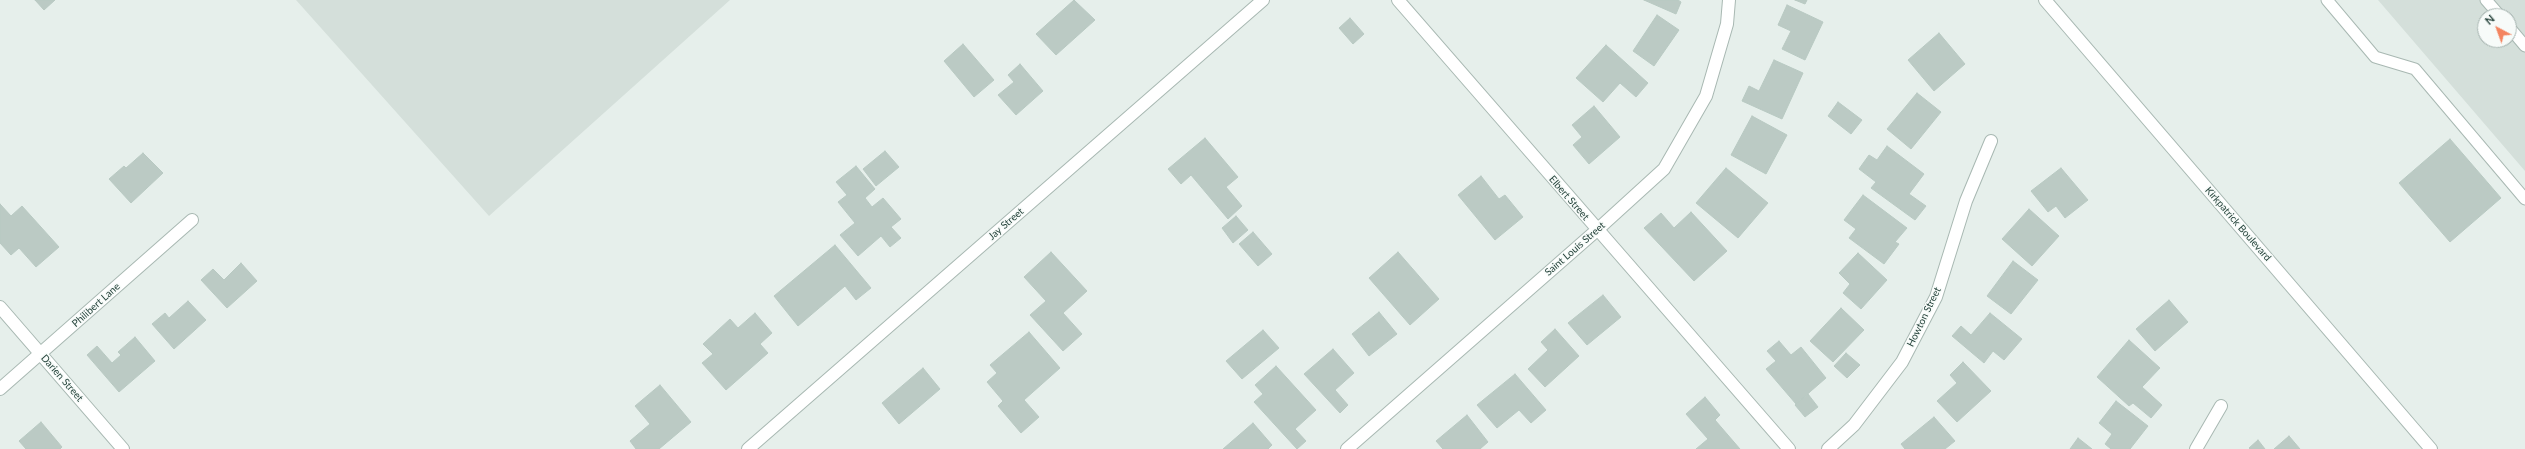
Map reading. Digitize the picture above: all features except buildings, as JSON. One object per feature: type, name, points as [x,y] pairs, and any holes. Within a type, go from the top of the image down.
[{"type":"street","name":"Jay Street","points":[[748,449],[1263,0]]},
{"type":"street","name":"Elbert Street","points":[[1398,0],[1789,449]]},
{"type":"street","name":"Saint Louis Street","points":[[1347,449],[1597,230],[1664,169],[1706,96],[1727,24],[1729,0]]},
{"type":"street","name":"Kirkpatrick Boulevard","points":[[2045,0],[2431,449]]},
{"type":"street","name":"Howton Street","points":[[1828,449],[1854,425],[1902,362],[1936,297],[1966,201],[1991,141]]},
{"type":"street","name":"Philibert Lane","points":[[0,390],[192,220]]},
{"type":"street","name":"Darien Street","points":[[0,308],[123,449]]},
{"type":"street","points":[[2196,449],[2221,406]]},
{"type":"lane","points":[[2327,0],[2375,56],[2415,69],[2525,198]]},
{"type":"lane","points":[[2486,0],[2493,8]]},
{"type":"lane","points":[[2517,36],[2525,46]]},
{"type":"shaded area","points":[[296,0],[730,0],[489,216]]},
{"type":"shaded area","points":[[2378,0],[2525,0],[2525,171]]}]
